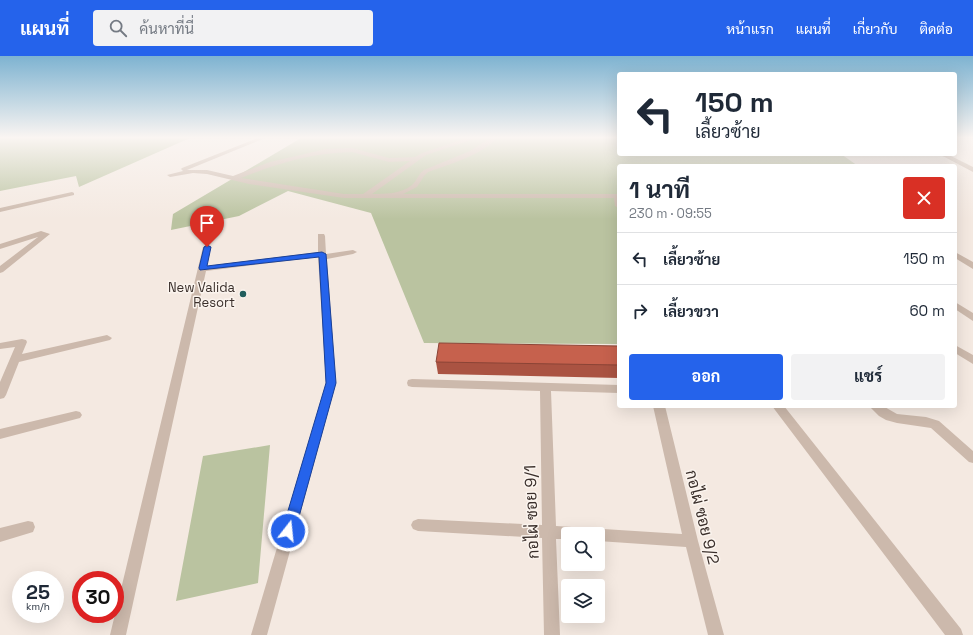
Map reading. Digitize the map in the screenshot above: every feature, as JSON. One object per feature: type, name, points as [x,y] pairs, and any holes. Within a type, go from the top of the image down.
[{"type":"street","points":[[195,165],[170,175],[208,172],[314,192],[344,196],[617,196]]},
{"type":"street","points":[[235,178],[267,165]]},
{"type":"street","points":[[392,196],[415,186],[412,172],[415,165]]},
{"type":"street","points":[[366,196],[412,172],[426,171],[440,165]]},
{"type":"street","points":[[963,165],[973,170]]},
{"type":"street","points":[[0,210],[72,194]]},
{"type":"street","points":[[0,248],[40,233],[46,234],[0,270]]},
{"type":"street","points":[[259,635],[331,383],[321,236]]},
{"type":"street","points":[[118,635],[207,247]]},
{"type":"street","points":[[202,268],[353,252]]},
{"type":"street","points":[[957,255],[973,266]]},
{"type":"street","points":[[957,306],[973,318]]},
{"type":"street","points":[[15,359],[107,338]]},
{"type":"street","points":[[0,346],[22,342],[0,395]]},
{"type":"street","points":[[957,349],[973,360]]},
{"type":"street","points":[[412,383],[617,389]]},
{"type":"street","name":"กอไผ่ ซอย 9/1","points":[[545,388],[552,635]]},
{"type":"street","name":"กอไผ่ ซอย 9/2","points":[[659,408],[691,541],[716,635]]},
{"type":"street","points":[[780,408],[955,635]]},
{"type":"street","points":[[878,408],[890,418],[897,420],[928,422],[934,424],[973,458]]},
{"type":"street","points":[[0,434],[76,415]]},
{"type":"street","points":[[418,525],[561,532]]},
{"type":"street","points":[[0,535],[28,527]]},
{"type":"street","points":[[605,535],[691,541]]},
{"type":"green space","points":[[0,165],[129,165],[79,187],[76,176],[0,191]]},
{"type":"green space","points":[[255,165],[617,165],[617,344],[424,343],[371,213],[288,191],[239,216],[171,230],[173,214]]},
{"type":"green space","points":[[270,445],[258,583],[176,601],[203,456]]},
{"type":"building","points":[[439,343],[617,346],[617,365],[436,362]]},
{"type":"place","name":"New Valida Resort","points":[[243,294]]},
{"type":"route","points":[[207,247],[202,268],[322,254],[331,383],[288,531]]}]
